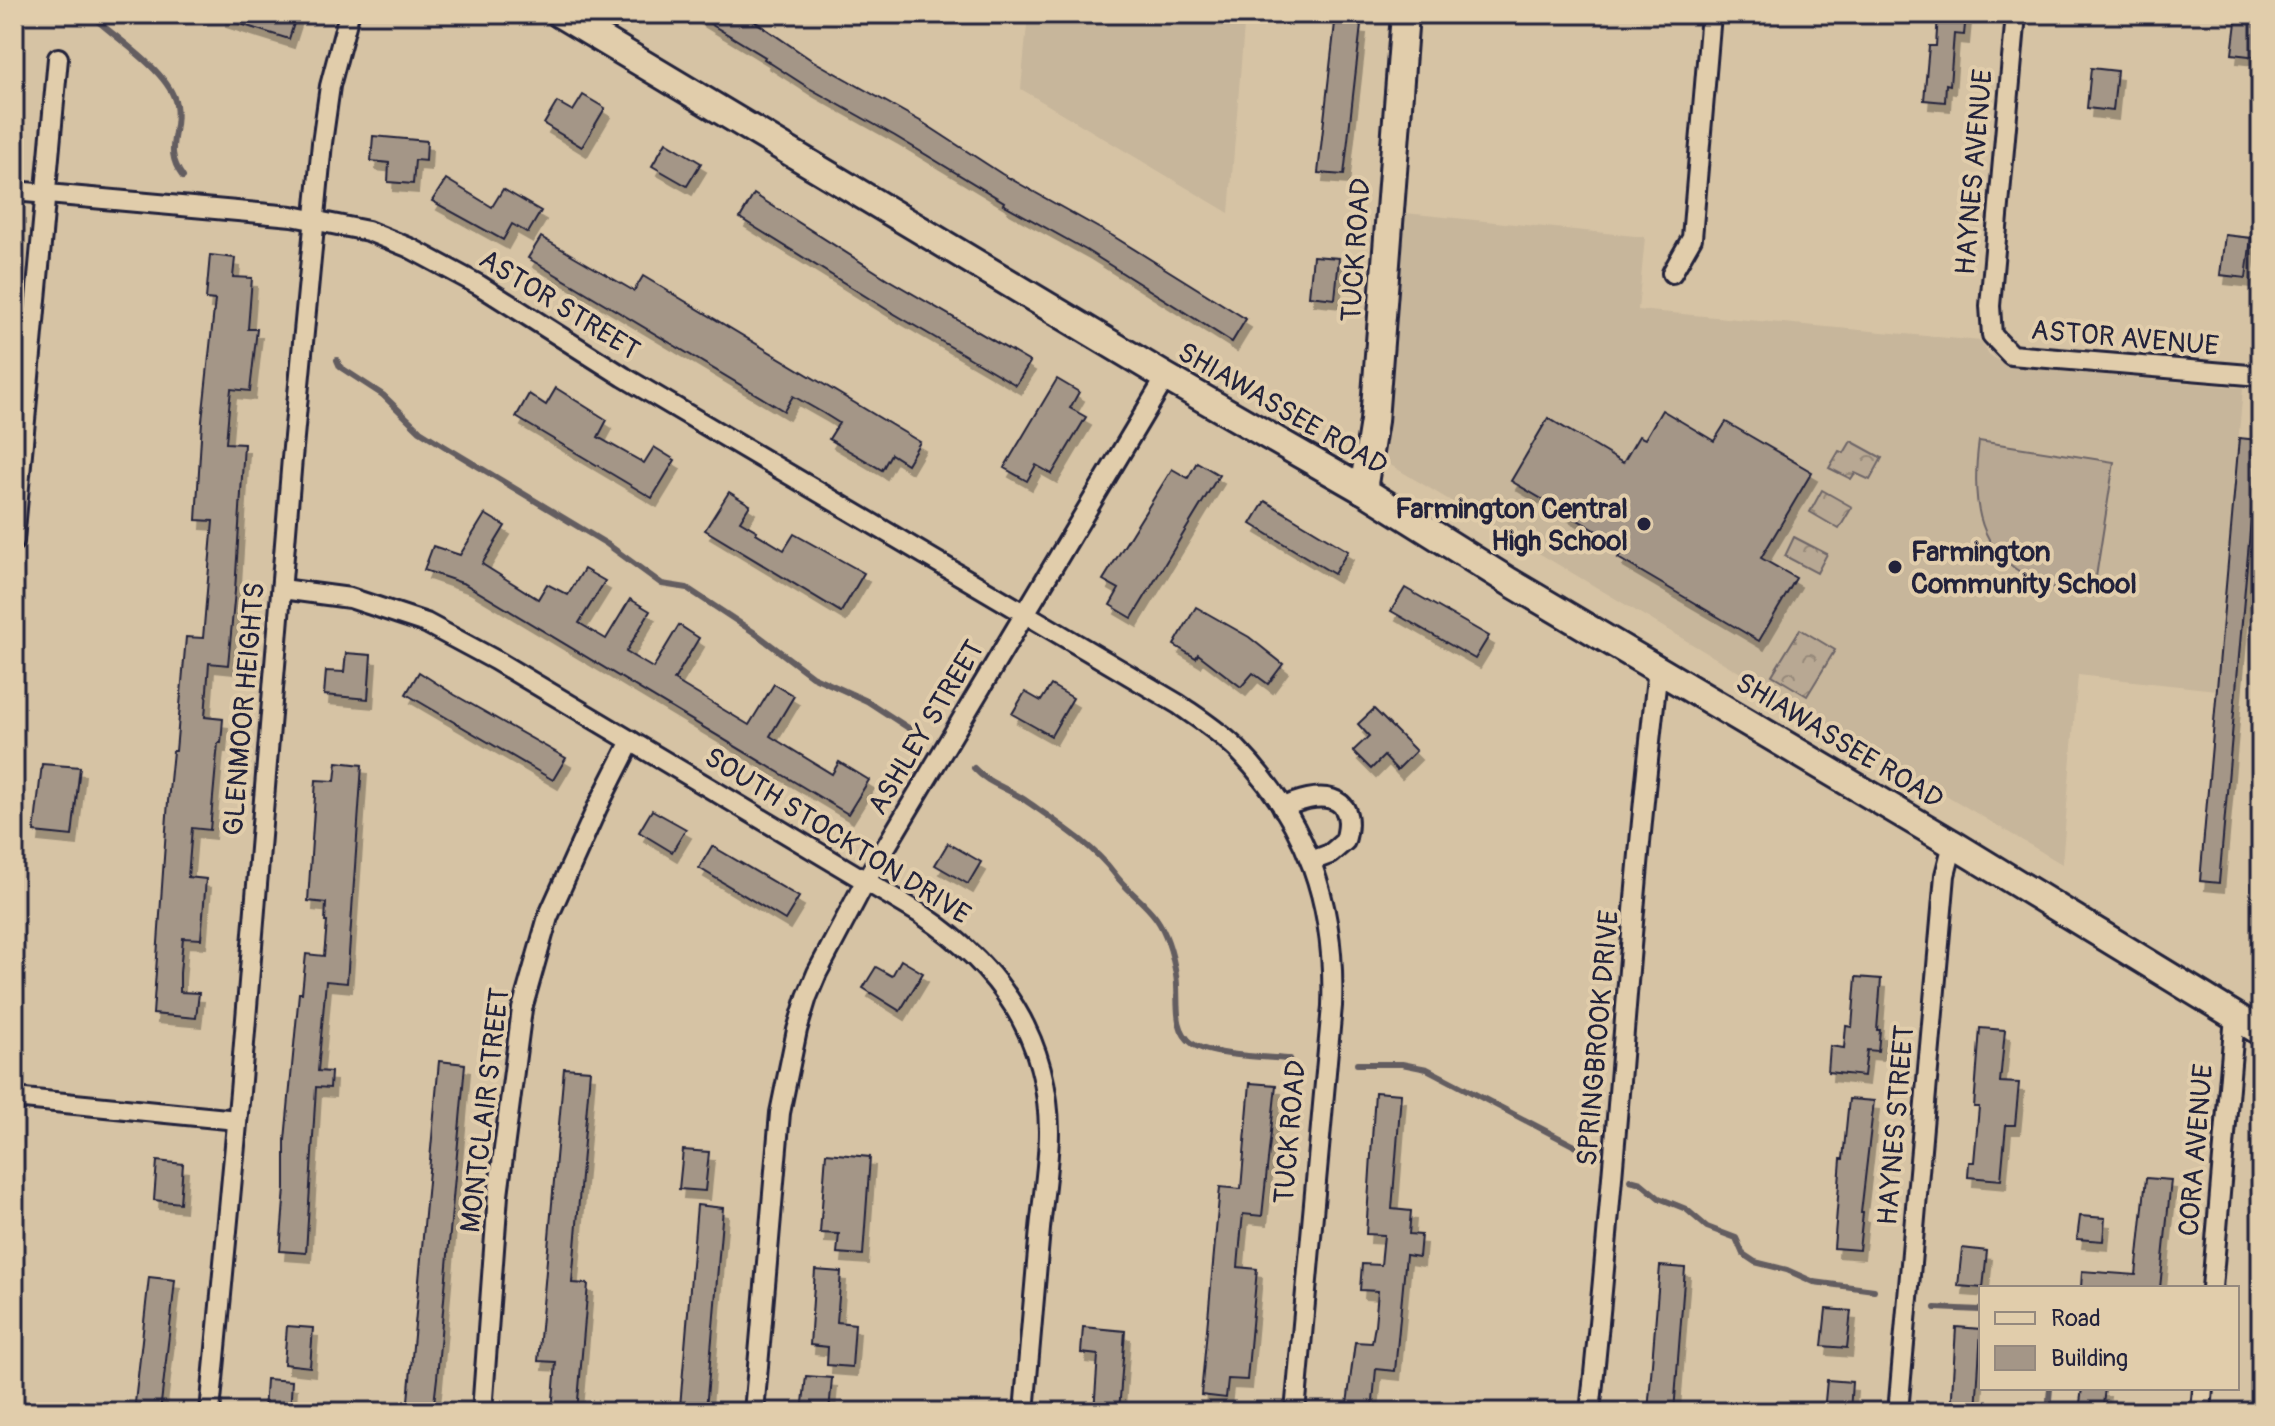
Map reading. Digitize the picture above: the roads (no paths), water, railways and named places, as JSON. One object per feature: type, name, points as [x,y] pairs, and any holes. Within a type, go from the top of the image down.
[{"type":"street","name":"GLENMOOR HEIGHTS","points":[[210,1412],[322,143],[330,86],[349,14]]},
{"type":"street","name":"SHIAWASSEE ROAD","points":[[560,14],[1166,377],[1363,490],[1510,582],[1953,844],[2261,1032]]},
{"type":"street","name":"TUCK ROAD","points":[[1363,490],[1374,421],[1405,14]]},
{"type":"street","points":[[1672,273],[1692,238],[1711,14]]},
{"type":"street","name":"HAYNES AVENUE","points":[[1992,335],[1990,306],[2016,14]]},
{"type":"street","points":[[14,541],[58,58]]},
{"type":"street","name":"ASTOR STREET","points":[[14,191],[292,216],[368,231],[435,260],[637,385],[1027,613]]},
{"type":"street","name":"ASTOR AVENUE","points":[[1992,335],[2011,355],[2261,376]]},
{"type":"street","name":"ASHLEY STREET","points":[[754,1412],[784,1085],[807,997],[865,882],[1166,377]]},
{"type":"street","name":"SOUTH STOCKTON DRIVE","points":[[282,589],[350,598],[426,623],[495,660],[946,930],[979,958],[1003,988],[1025,1027],[1040,1067],[1047,1106],[1048,1150],[1024,1412]]},
{"type":"street","name":"TUCK ROAD","points":[[1027,613],[1209,726],[1235,747],[1295,825],[1311,861],[1327,910],[1333,982],[1295,1412]]},
{"type":"street","name":"SPRINGBROOK DRIVE","points":[[1590,1412],[1658,669]]},
{"type":"street","name":"MONTCLAIR STREET","points":[[482,1412],[498,1195],[522,1009],[548,917],[590,820],[631,741]]},
{"type":"street","points":[[1283,808],[1298,800],[1320,796],[1333,798],[1345,808],[1349,818],[1345,841],[1330,854],[1311,861]]},
{"type":"street","name":"HAYNES STREET","points":[[1898,1412],[1945,875],[1953,844]]},
{"type":"street","name":"CORA AVENUE","points":[[2212,1286],[2235,1016]]},
{"type":"street","points":[[14,1098],[237,1120]]},
{"type":"street","points":[[2201,1412],[2203,1390]]},
{"type":"waterway","points":[[90,14],[153,68],[172,93],[177,115],[174,158],[183,177]]},
{"type":"waterway","points":[[337,360],[340,367],[383,395],[420,431],[607,544],[662,584],[687,588],[812,676],[867,701],[910,729]]},
{"type":"waterway","points":[[974,768],[1085,843],[1151,912],[1169,946],[1176,975],[1179,1021],[1186,1038],[1201,1048],[1254,1057],[1290,1059]]},
{"type":"waterway","points":[[1357,1064],[1402,1064],[1427,1069],[1592,1155]]},
{"type":"waterway","points":[[1630,1180],[1641,1183],[1659,1198],[1686,1209],[1707,1227],[1736,1238],[1743,1254],[1755,1262],[1787,1270],[1814,1282],[1874,1290]]},
{"type":"waterway","points":[[1935,1308],[1979,1310]]},
{"type":"waterway","points":[[2048,1412],[2050,1390]]},
{"type":"place","name":"Farmington Central High School","points":[[1644,524]]},
{"type":"place","name":"Farmington Community School","points":[[1895,567]]}]
